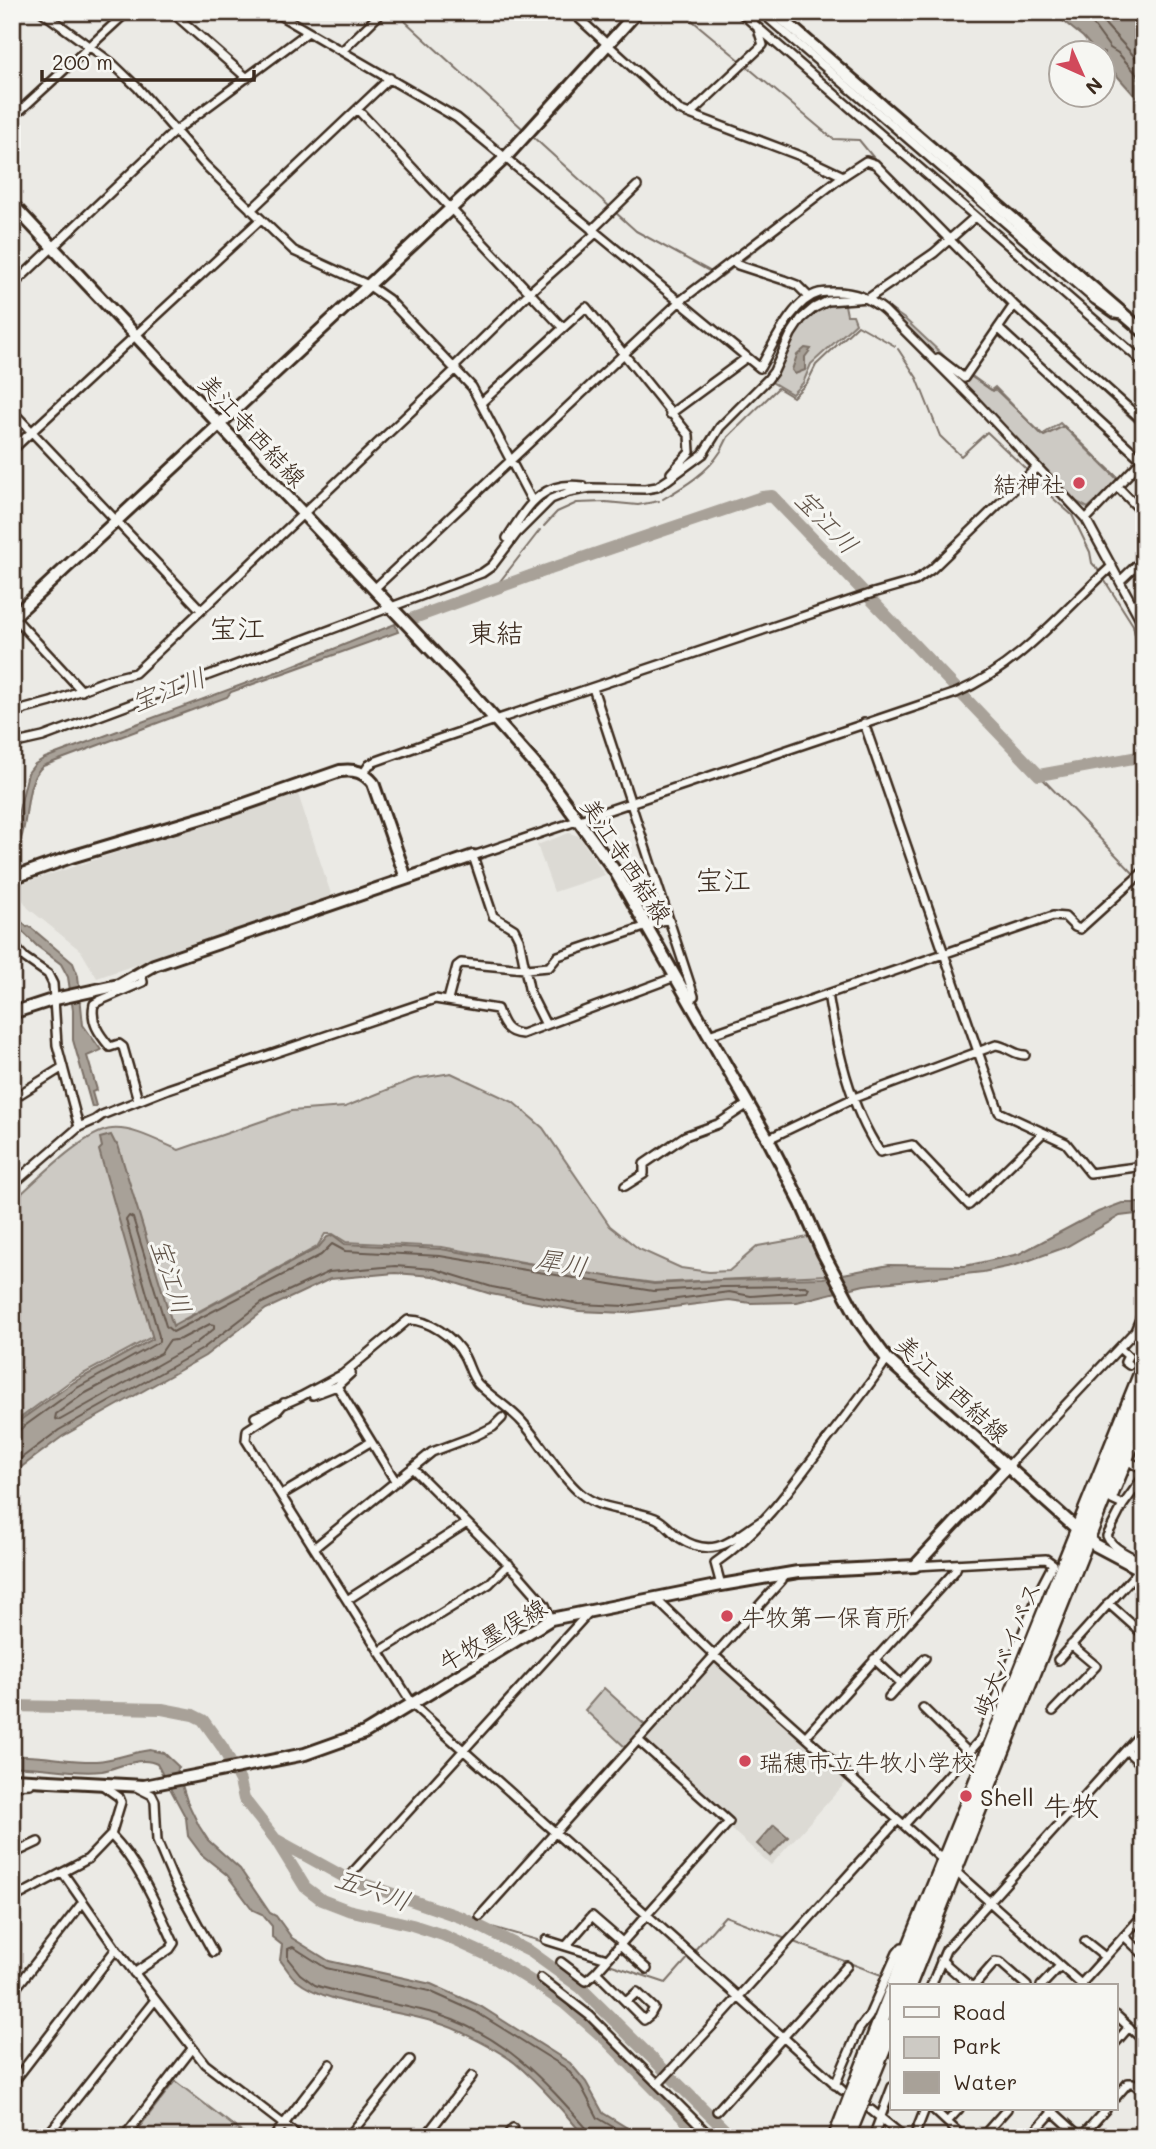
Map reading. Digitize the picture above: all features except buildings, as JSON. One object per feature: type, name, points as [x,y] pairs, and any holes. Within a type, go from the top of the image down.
[{"type":"highway","name":"岐大バイパス","points":[[1082,1534],[1136,1366]]},
{"type":"highway","name":"岐大バイパス","points":[[909,1984],[950,1866],[1082,1534],[1144,1396]]},
{"type":"highway","name":"岐大バイパス","points":[[895,1984],[909,1947],[950,1866]]},
{"type":"highway","points":[[836,2137],[890,1997]]},
{"type":"highway","points":[[848,2137],[890,2032]]},
{"type":"main road","points":[[13,617],[505,158],[637,12]]},
{"type":"main road","points":[[774,12],[1144,332]]},
{"type":"main road","name":"美江寺西結線","points":[[12,204],[497,720],[548,779],[615,870],[768,1139],[846,1296],[869,1336],[887,1360],[1095,1545],[1142,1566]]},
{"type":"main road","points":[[12,878],[71,857],[222,812],[340,771],[352,770],[363,774],[373,783],[406,878]]},
{"type":"main road","points":[[12,1013],[57,998],[119,985],[166,961],[473,856]]},
{"type":"main road","points":[[915,1566],[1007,1467]]},
{"type":"main road","name":"牛牧墨俣線","points":[[12,1779],[139,1786],[305,1754],[364,1733],[551,1619],[783,1575],[915,1566]]},
{"type":"street","points":[[42,12],[112,63],[138,88],[204,164],[294,251],[368,285],[388,299],[472,387],[532,501]]},
{"type":"street","points":[[172,12],[247,78]]},
{"type":"street","points":[[274,12],[457,118],[760,368],[789,318],[809,297],[820,293],[840,292],[869,299],[884,310],[923,349],[1086,519],[1144,626]]},
{"type":"street","points":[[342,51],[382,12]]},
{"type":"street","points":[[572,12],[679,110],[803,157],[843,176]]},
{"type":"street","points":[[740,12],[1144,363]]},
{"type":"street","points":[[761,12],[1095,300],[1115,314],[1125,316]]},
{"type":"street","points":[[12,118],[122,14]]},
{"type":"street","points":[[690,114],[763,46],[757,30],[759,29]]},
{"type":"street","points":[[12,286],[175,131],[308,32]]},
{"type":"street","points":[[251,210],[390,78]]},
{"type":"street","points":[[358,110],[563,328]]},
{"type":"street","points":[[374,589],[679,302],[866,161],[871,161],[1014,304],[1144,422]]},
{"type":"street","points":[[12,716],[25,709],[135,673],[455,368],[638,186]]},
{"type":"street","points":[[502,550],[551,499],[591,488],[645,489],[662,484],[703,454],[720,427],[768,380],[791,334],[812,309],[828,301],[869,299],[950,239],[975,216]]},
{"type":"street","points":[[12,450],[261,219]]},
{"type":"street","points":[[734,262],[797,285],[809,297]]},
{"type":"street","points":[[923,349],[964,379],[1014,304]]},
{"type":"street","points":[[481,403],[586,307],[689,435],[690,452],[662,484]]},
{"type":"street","points":[[998,328],[1143,459],[1086,519]]},
{"type":"street","points":[[670,414],[746,358]]},
{"type":"street","points":[[12,411],[201,610]]},
{"type":"street","points":[[363,774],[374,761],[915,581],[932,569],[1037,467]]},
{"type":"street","points":[[12,744],[43,737],[392,609],[482,573],[492,566],[536,496],[557,488],[579,485],[591,488]]},
{"type":"street","points":[[1117,486],[1144,513]]},
{"type":"street","points":[[1121,580],[1144,558]]},
{"type":"street","points":[[546,1025],[530,993],[519,939],[514,929],[493,916],[473,856],[959,691],[1007,665],[1112,566]]},
{"type":"street","points":[[13,617],[82,691]]},
{"type":"street","points":[[593,688],[694,996],[688,999]]},
{"type":"street","points":[[864,723],[999,1112],[1066,1143],[1090,1173],[1144,1166]]},
{"type":"street","points":[[709,1035],[1053,916],[1065,917],[1075,928],[1080,929],[1139,875]]},
{"type":"street","points":[[447,1000],[457,966],[461,963],[525,969],[549,967],[558,956],[668,919]]},
{"type":"street","points":[[12,944],[25,958],[48,974],[53,984],[57,998],[57,1045],[79,1127]]},
{"type":"street","points":[[138,1100],[123,1047],[119,1044],[110,1047],[107,1044],[94,1026],[92,1013],[94,1004],[143,982],[141,972]]},
{"type":"street","points":[[12,1185],[79,1127],[102,1115],[138,1100],[435,999],[497,1009],[504,1027],[513,1034],[522,1034],[675,977]]},
{"type":"street","points":[[828,993],[839,1056],[854,1098],[880,1152],[912,1145],[969,1205],[1043,1133]]},
{"type":"street","points":[[768,1139],[854,1098],[977,1051],[1003,1045],[1019,1055],[1025,1055]]},
{"type":"street","points":[[12,1099],[63,1067]]},
{"type":"street","points":[[625,1186],[644,1174],[644,1164],[685,1136],[718,1124],[748,1104]]},
{"type":"street","points":[[1007,1467],[1135,1331],[1144,1309]]},
{"type":"street","points":[[254,1417],[336,1379],[408,1320],[418,1320],[434,1327],[463,1353],[479,1385],[520,1420],[570,1484],[589,1500],[611,1509],[657,1519],[682,1539],[702,1547],[729,1544],[761,1521]]},
{"type":"street","points":[[1119,1348],[1128,1356],[1125,1362],[1136,1366]]},
{"type":"street","points":[[300,1396],[337,1386],[362,1363],[367,1354]]},
{"type":"street","points":[[721,1585],[715,1563],[753,1533],[788,1492],[887,1360]]},
{"type":"street","points":[[337,1386],[396,1482]]},
{"type":"street","points":[[284,1403],[278,1410],[247,1430],[245,1435],[413,1705],[839,2087],[859,2029],[869,2017],[897,1953],[902,1947],[909,1947]]},
{"type":"street","points":[[314,1548],[432,1452],[475,1436],[493,1427],[502,1418]]},
{"type":"street","points":[[1123,1505],[1112,1500],[1144,1425]]},
{"type":"street","points":[[281,1495],[370,1441]]},
{"type":"street","points":[[1128,1461],[1144,1469]]},
{"type":"street","points":[[412,1468],[509,1564],[545,1605],[551,1619]]},
{"type":"street","points":[[1058,1660],[1142,1566],[1108,1541],[1111,1527],[1123,1505],[1144,1476]]},
{"type":"street","points":[[347,1601],[467,1522]]},
{"type":"street","points":[[659,2083],[789,1941],[980,1740],[1042,1585],[1053,1564],[1046,1559],[915,1566]]},
{"type":"street","points":[[379,1652],[489,1584],[509,1564]]},
{"type":"street","points":[[806,1736],[955,1571],[958,1564]]},
{"type":"street","points":[[480,1916],[782,1580],[783,1575]]},
{"type":"street","points":[[658,1598],[714,1655],[1081,1984]]},
{"type":"street","points":[[1108,1603],[1144,1635]]},
{"type":"street","points":[[353,1872],[590,1611]]},
{"type":"street","points":[[1053,1712],[1096,1666],[1071,1645]]},
{"type":"street","points":[[889,1697],[925,1658]]},
{"type":"street","points":[[874,1659],[901,1684]]},
{"type":"street","points":[[925,1709],[969,1753]]},
{"type":"street","points":[[932,1984],[946,1950],[1144,1730]]},
{"type":"street","points":[[561,1962],[586,1981],[729,1822],[638,1740]]},
{"type":"street","points":[[1126,1750],[1144,1767]]},
{"type":"street","points":[[12,1786],[31,1783],[32,1780]]},
{"type":"street","points":[[12,1899],[88,1860],[111,1835],[121,1802],[119,1797],[102,1785]]},
{"type":"street","points":[[139,1786],[152,1795],[155,1801],[157,1841],[173,1879],[213,1952]]},
{"type":"street","points":[[12,1835],[21,1850],[38,1842]]},
{"type":"street","points":[[111,1835],[124,1848],[174,1943],[170,1949],[134,1973]]},
{"type":"street","points":[[63,1873],[116,1949],[205,2064],[300,2137]]},
{"type":"street","points":[[12,1993],[83,1902]]},
{"type":"street","points":[[1083,1984],[1144,1914]]},
{"type":"street","points":[[567,1945],[592,1916],[647,1969]]},
{"type":"street","points":[[1124,1936],[1144,1955]]},
{"type":"street","points":[[546,1940],[567,1945],[602,1965],[626,2002]]},
{"type":"street","points":[[1085,1941],[1105,1957]]},
{"type":"street","points":[[12,2084],[116,1949]]},
{"type":"street","points":[[941,1960],[971,1984]]},
{"type":"street","points":[[975,1984],[996,1962],[1001,1963],[1025,1984]]},
{"type":"street","points":[[717,2110],[847,1966]]},
{"type":"street","points":[[1043,1984],[1060,1966]]},
{"type":"street","points":[[541,1978],[590,2015],[711,2137]]},
{"type":"street","points":[[46,2137],[155,2000]]},
{"type":"street","points":[[1118,2017],[1144,2041]]},
{"type":"street","points":[[1118,2040],[1129,2027]]},
{"type":"street","points":[[124,2137],[192,2049]]},
{"type":"street","points":[[348,2137],[410,2060]]},
{"type":"street","points":[[274,2137],[330,2064]]},
{"type":"street","points":[[425,2137],[472,2076]]},
{"type":"street","points":[[1118,2095],[1128,2083],[1133,2082],[1144,2092]]},
{"type":"street","points":[[873,2137],[890,2092]]},
{"type":"street","points":[[872,2110],[904,2137]]},
{"type":"street","points":[[914,2137],[925,2110]]},
{"type":"street","points":[[934,2110],[963,2137]]},
{"type":"street","points":[[947,2122],[958,2110]]},
{"type":"street","points":[[982,2137],[1006,2110]]},
{"type":"street","points":[[1030,2137],[1053,2110],[1081,2137],[1105,2110]]},
{"type":"street","points":[[506,2137],[513,2128]]},
{"type":"street","points":[[1136,2137],[1144,2128]]},
{"type":"shaded area","points":[[298,794],[332,897],[97,978],[81,951],[28,908],[14,886]]},
{"type":"shaded area","points":[[569,833],[579,836],[605,875],[554,892],[537,845]]},
{"type":"shaded area","name":"瑞穂市立牛牧小学校","points":[[715,1662],[847,1781],[771,1865],[731,1829],[734,1822],[644,1740]]},
{"type":"green space","points":[[844,300],[847,315],[853,315],[856,323],[811,364],[803,383],[792,394],[770,381],[789,341],[805,320],[816,311]]},
{"type":"green space","points":[[886,306],[906,320],[961,372],[969,374],[991,390],[995,387],[1042,435],[1060,423],[1118,480],[1088,508],[1077,502],[983,404],[884,308]]},
{"type":"green space","points":[[451,1073],[513,1102],[543,1128],[610,1226],[639,1249],[681,1268],[709,1272],[729,1271],[758,1246],[808,1237],[827,1275],[654,1283],[588,1274],[442,1247],[346,1242],[333,1234],[325,1234],[317,1247],[72,1380],[12,1424],[12,1202],[60,1159],[88,1139],[112,1129],[138,1133],[179,1150],[291,1111],[345,1107],[414,1079]]},
{"type":"green space","points":[[604,1688],[646,1726],[626,1748],[585,1710]]},
{"type":"green space","points":[[175,2081],[248,2137],[132,2137]]},
{"type":"water","points":[[1052,12],[1144,12],[1144,106],[1118,77],[1118,38],[1083,37]]},
{"type":"water","points":[[805,348],[811,349],[805,357],[805,370],[795,374],[792,370],[797,355]]},
{"type":"water","name":"宝江川","points":[[395,624],[398,632],[231,692],[227,697],[43,766],[31,785],[22,834],[12,854],[12,839],[28,773],[35,764]]},
{"type":"water","points":[[12,913],[73,963],[78,976],[83,1025],[101,1050],[87,1056],[97,1090],[92,1092],[96,1106],[92,1107],[73,1040],[73,1010],[68,977],[61,964],[37,946],[12,921]]},
{"type":"water","points":[[111,1135],[118,1145],[173,1326],[318,1248],[327,1237],[333,1235],[345,1244],[441,1249],[654,1284],[823,1278],[889,1265],[965,1266],[1019,1254],[1098,1212],[1122,1203],[1144,1203],[1144,1218],[1136,1214],[1120,1216],[1066,1247],[1016,1265],[983,1272],[864,1285],[797,1302],[751,1303],[729,1300],[626,1313],[579,1311],[491,1294],[433,1276],[395,1273],[330,1279],[266,1309],[205,1356],[63,1436],[12,1474],[12,1426],[74,1382],[153,1339],[99,1150],[102,1147],[100,1138]]},
{"type":"water","points":[[150,1750],[164,1753],[179,1767],[177,1769],[187,1801],[208,1840],[240,1869],[270,1913],[276,1916],[292,1938],[329,1961],[431,1984],[480,2006],[570,2063],[586,2082],[603,2113],[642,2137],[585,2137],[525,2071],[488,2046],[441,2024],[330,1998],[296,1980],[280,1960],[282,1945],[272,1937],[272,1926],[262,1914],[253,1910],[227,1875],[202,1855],[188,1836],[186,1818],[157,1764],[137,1761],[91,1772],[12,1767],[12,1756],[96,1761]]},
{"type":"water","points":[[774,1825],[788,1837],[770,1856],[757,1844]]},
{"type":"waterway","points":[[398,12],[523,129]]},
{"type":"waterway","points":[[682,12],[741,61]]},
{"type":"waterway","points":[[745,65],[833,139],[859,140],[877,162]]},
{"type":"waterway","points":[[533,137],[610,207]]},
{"type":"waterway","points":[[830,166],[842,171]]},
{"type":"waterway","points":[[741,262],[843,180]]},
{"type":"waterway","points":[[615,212],[636,231],[713,273]]},
{"type":"waterway","points":[[721,277],[734,267]]},
{"type":"waterway","points":[[1014,310],[1144,430]]},
{"type":"waterway","points":[[722,449],[728,437],[778,388],[793,397],[807,383],[816,365],[858,325],[895,346]]},
{"type":"waterway","points":[[898,349],[917,378],[940,436],[961,456],[987,432],[1028,471]]},
{"type":"waterway","points":[[970,376],[993,391],[995,389],[1044,436],[1064,426],[1117,477]]},
{"type":"waterway","points":[[663,499],[702,472],[721,451]]},
{"type":"waterway","points":[[1033,477],[1072,515],[1090,552],[1092,563],[1099,571]]},
{"type":"waterway","name":"宝江川","points":[[411,619],[544,571],[762,497],[772,496],[1039,775],[1144,756]]},
{"type":"waterway","points":[[544,526],[557,512],[577,503],[638,505],[659,501]]},
{"type":"waterway","points":[[494,589],[540,530]]},
{"type":"waterway","points":[[1105,581],[1133,625],[1144,667]]},
{"type":"waterway","points":[[1039,775],[1136,876]]},
{"type":"waterway","name":"五六川","points":[[12,1706],[162,1709],[193,1715],[203,1720],[223,1748],[240,1781],[244,1799],[276,1840],[305,1887],[322,1900],[348,1910],[443,1935],[496,1959],[538,1985],[564,2003],[606,2040],[702,2137]]},
{"type":"waterway","points":[[277,1840],[346,1878],[463,1918],[531,1952],[581,1988],[732,2137]]},
{"type":"waterway","points":[[693,1952],[725,1916],[786,1939]]},
{"type":"waterway","points":[[490,1931],[492,1927],[544,1942]]},
{"type":"waterway","points":[[927,1984],[940,1951],[954,1936]]},
{"type":"waterway","points":[[791,1941],[884,1976]]},
{"type":"waterway","points":[[579,1954],[600,1961]]},
{"type":"waterway","points":[[609,1964],[666,1983],[690,1956]]},
{"type":"place","name":"結神社","points":[[1079,483]]},
{"type":"place","name":"牛牧第一保育所","points":[[727,1616]]},
{"type":"place","name":"瑞穂市立牛牧小学校","points":[[745,1761]]},
{"type":"place","name":"Shell","points":[[966,1796]]},
{"type":"district","name":"宝江","points":[[237,627]]},
{"type":"district","name":"東結","points":[[496,632]]},
{"type":"district","name":"宝江","points":[[723,879]]},
{"type":"district","name":"牛牧","points":[[1071,1805]]},
{"type":"water label","name":"犀川","points":[[562,1262]]}]
